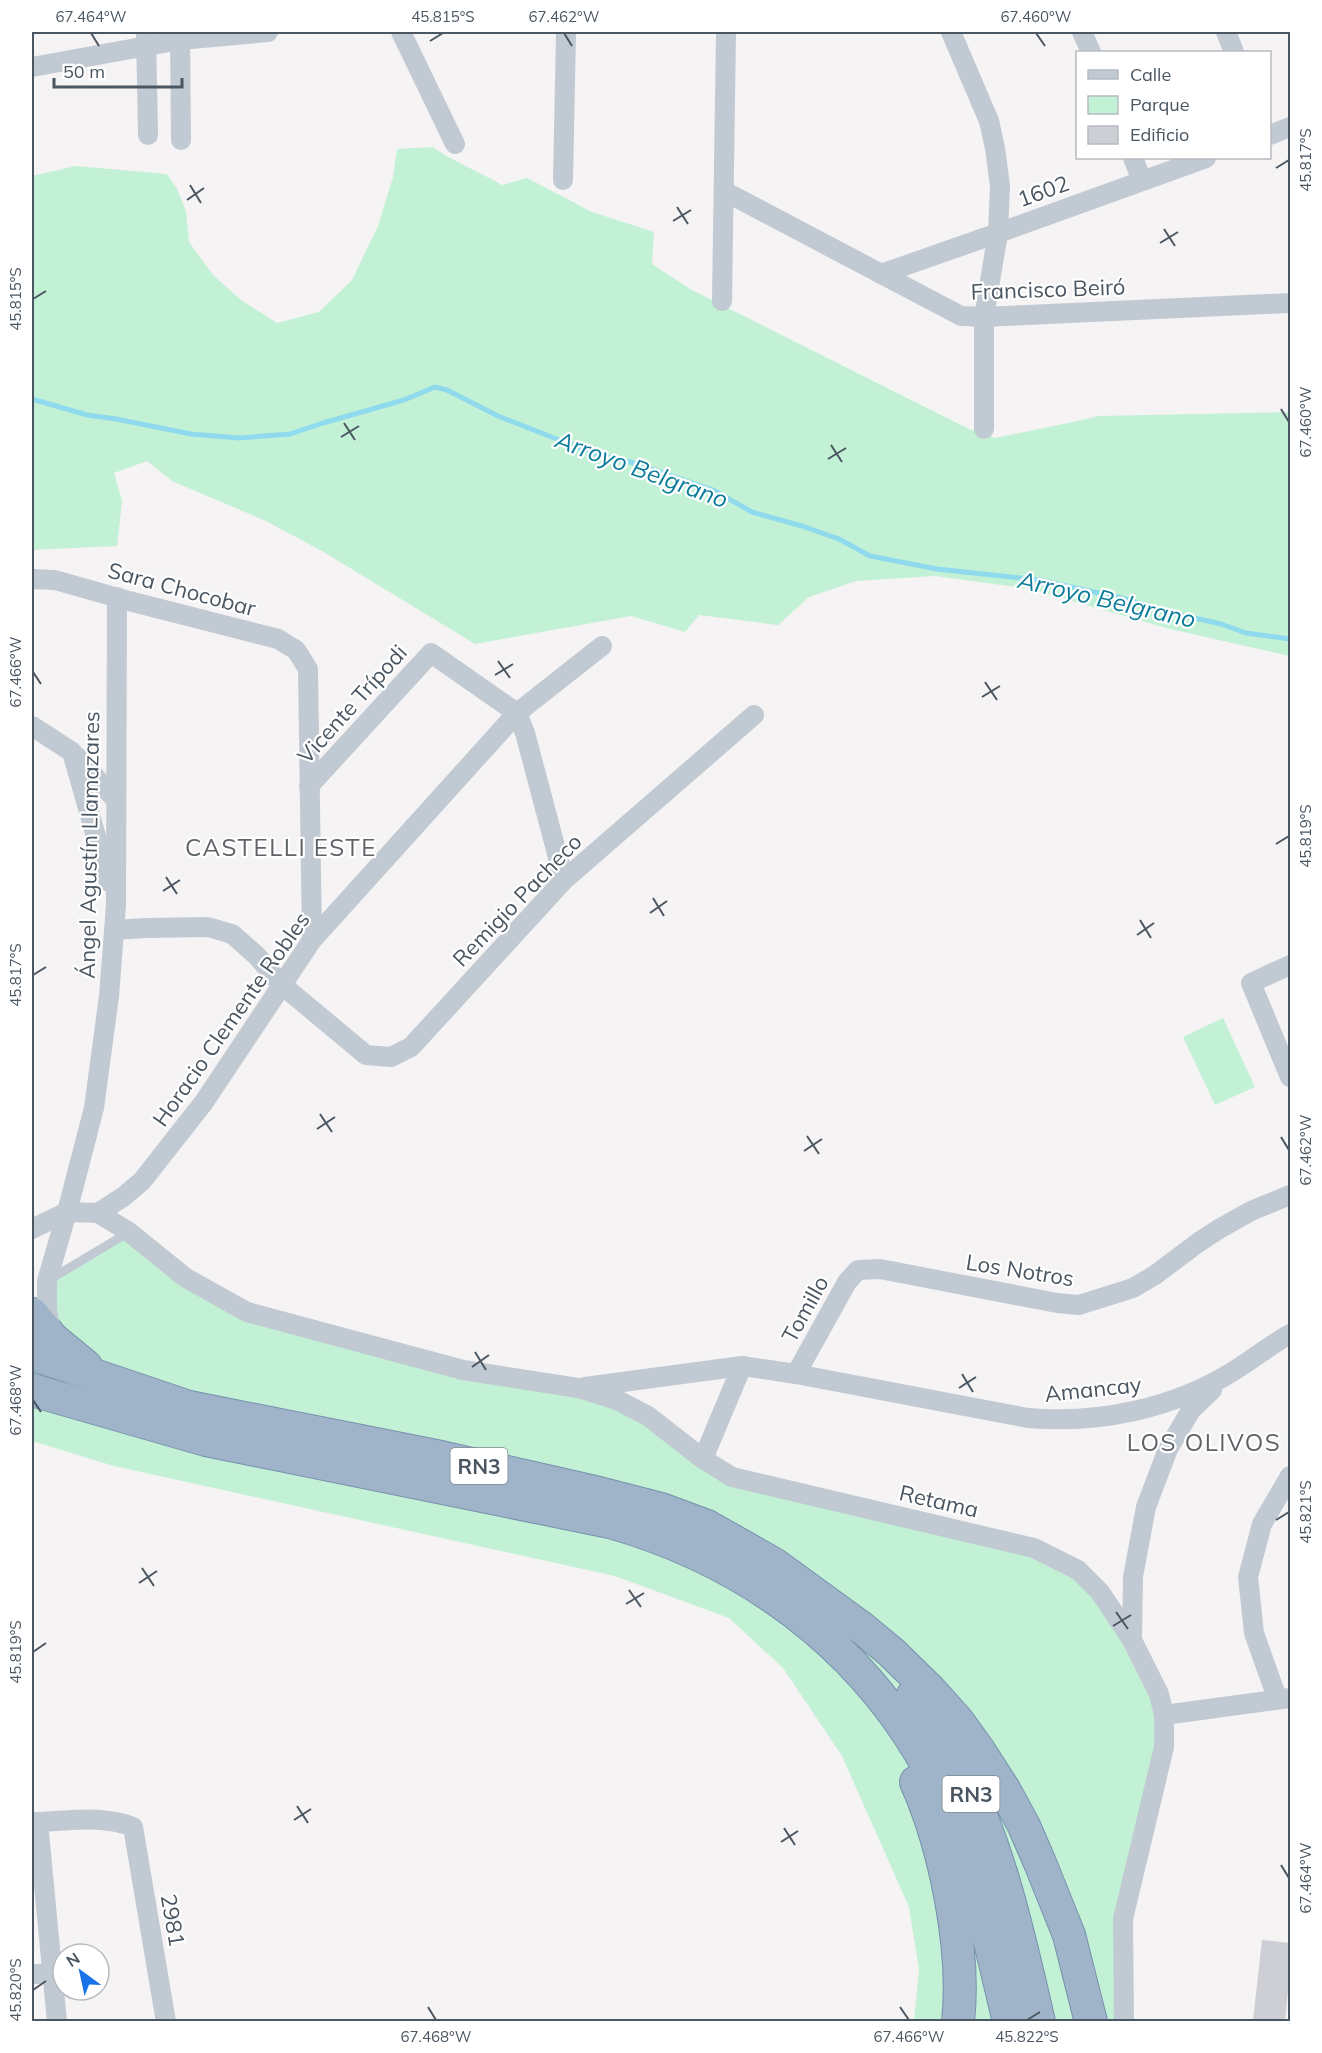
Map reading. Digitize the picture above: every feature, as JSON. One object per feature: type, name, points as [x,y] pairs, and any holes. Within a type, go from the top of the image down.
[{"type":"highway","points":[[32,1314],[42,1346]]},
{"type":"highway","name":"RN3","points":[[42,1346],[107,1380],[189,1407],[441,1457],[661,1509],[707,1526],[774,1564],[830,1605],[876,1650],[900,1677],[948,1748],[986,1828],[1006,1890],[1039,2022]]},
{"type":"highway","name":"RN3","points":[[32,1390],[206,1440],[566,1512],[642,1531],[701,1555],[760,1587],[815,1629],[854,1666],[874,1688],[918,1750],[953,1818],[981,1905],[1009,2022]]},
{"type":"highway","points":[[830,1605],[891,1652],[931,1691],[957,1720],[1005,1791],[1024,1826],[1069,1935],[1091,2022]]},
{"type":"highway","points":[[874,1688],[923,1797],[941,1858],[953,1912],[959,1961],[958,2022]]},
{"type":"street","points":[[32,67],[146,39],[268,32]]},
{"type":"street","points":[[401,32],[454,144]]},
{"type":"street","points":[[563,180],[567,32]]},
{"type":"street","points":[[722,301],[726,32]]},
{"type":"street","points":[[951,32],[989,121],[1000,186],[998,233],[984,317],[984,429]]},
{"type":"street","points":[[1082,32],[1091,51]]},
{"type":"street","points":[[1226,32],[1234,51]]},
{"type":"street","points":[[180,36],[181,140]]},
{"type":"street","points":[[146,39],[148,135]]},
{"type":"street","points":[[1271,134],[1290,127]]},
{"type":"street","points":[[1133,159],[1142,180]]},
{"type":"street","name":"1602","points":[[881,273],[1203,159]]},
{"type":"street","name":"Francisco Beiró","points":[[724,191],[961,316],[984,317],[1290,303]]},
{"type":"street","name":"Francisco Beiró","points":[[1262,304],[1290,293]]},
{"type":"street","name":"Sara Chocobar","points":[[32,579],[55,580],[278,639],[296,650],[308,669]]},
{"type":"street","name":"Ángel Agustín Llamazares","points":[[42,1346],[47,1310],[47,1281],[94,1108],[109,996],[116,904],[117,597]]},
{"type":"street","name":"Horacio Clemente Robles","points":[[98,1213],[123,1197],[153,1169],[204,1102],[312,940],[517,713],[602,646]]},
{"type":"street","name":"Vicente Trípodi","points":[[309,786],[431,653],[517,713]]},
{"type":"street","name":"Vicente Trípodi","points":[[308,669],[312,940]]},
{"type":"street","points":[[517,713],[525,733],[564,880]]},
{"type":"street","name":"Remigio Pacheco","points":[[282,985],[366,1055],[391,1058],[411,1047],[564,880],[754,715]]},
{"type":"street","points":[[32,726],[72,752],[116,800]]},
{"type":"street","points":[[72,752],[116,904]]},
{"type":"street","points":[[114,930],[208,927],[232,934],[282,985]]},
{"type":"street","points":[[1290,965],[1251,983],[1290,1077]]},
{"type":"street","name":"Los Notros","points":[[858,1270],[880,1269],[1057,1303],[1079,1305],[1133,1288],[1219,1229],[1251,1211],[1290,1195]]},
{"type":"street","points":[[32,1229],[67,1212],[98,1213],[129,1233],[186,1278],[247,1312],[464,1370],[578,1388]]},
{"type":"street","name":"Tomillo","points":[[796,1374],[847,1282],[858,1270]]},
{"type":"street","name":"Amancay","points":[[578,1388],[742,1366],[1028,1418],[1058,1421],[1153,1407],[1187,1395],[1231,1373],[1290,1334]]},
{"type":"street","points":[[703,1459],[742,1366]]},
{"type":"street","points":[[1132,1640],[1133,1576],[1146,1507],[1168,1449],[1191,1410],[1231,1373]]},
{"type":"street","name":"Retama","points":[[578,1388],[616,1400],[648,1416],[703,1459],[732,1477],[1034,1548],[1078,1570],[1100,1592],[1132,1640],[1158,1694],[1164,1715],[1164,1747],[1124,1919],[1124,2022]]},
{"type":"street","points":[[1164,1715],[1284,1698],[1254,1633],[1248,1577],[1262,1524],[1290,1476]]},
{"type":"street","name":"2981","points":[[35,1822],[91,1819],[116,1821],[133,1827],[166,2022]]},
{"type":"street","points":[[35,1822],[51,1965]]},
{"type":"street","points":[[32,1974],[51,1974]]},
{"type":"street","points":[[55,2002],[57,2022]]},
{"type":"lane","points":[[47,1281],[129,1233]]},
{"type":"green space","points":[[433,147],[502,185],[527,178],[592,212],[654,232],[652,264],[690,289],[969,429],[995,438],[1098,416],[1290,412],[1290,656],[1166,628],[1031,589],[935,576],[856,581],[809,597],[778,625],[699,615],[685,632],[631,616],[475,644],[322,551],[266,521],[172,481],[147,461],[114,473],[122,501],[117,546],[32,550],[32,176],[76,166],[167,174],[177,189],[186,211],[189,242],[213,275],[241,300],[277,323],[319,312],[352,280],[378,226],[393,177],[397,149]]},
{"type":"green space","points":[[1223,1018],[1255,1087],[1215,1105],[1183,1037]]},
{"type":"green space","points":[[129,1232],[219,1297],[617,1400],[703,1459],[1034,1548],[1100,1592],[1164,1715],[1123,1919],[1124,2021],[914,2021],[919,1969],[909,1907],[842,1756],[783,1668],[729,1618],[615,1576],[114,1466],[32,1441],[32,1354],[52,1338],[47,1281]]},
{"type":"building","points":[[1262,1940],[1290,1943],[1285,2022],[1253,2020]]},
{"type":"waterway","name":"Arroyo Belgrano","points":[[32,399],[87,415],[191,434],[239,438],[290,434],[404,400],[435,387],[447,390],[498,416],[595,454],[634,463],[713,490],[752,512],[839,539],[870,556],[937,569],[1039,580],[1122,598],[1164,611],[1221,624],[1246,633],[1290,639]]},
{"type":"district","name":"CASTELLI ESTE","points":[[281,847]]},
{"type":"district","name":"LOS OLIVOS","points":[[1204,1442]]}]
